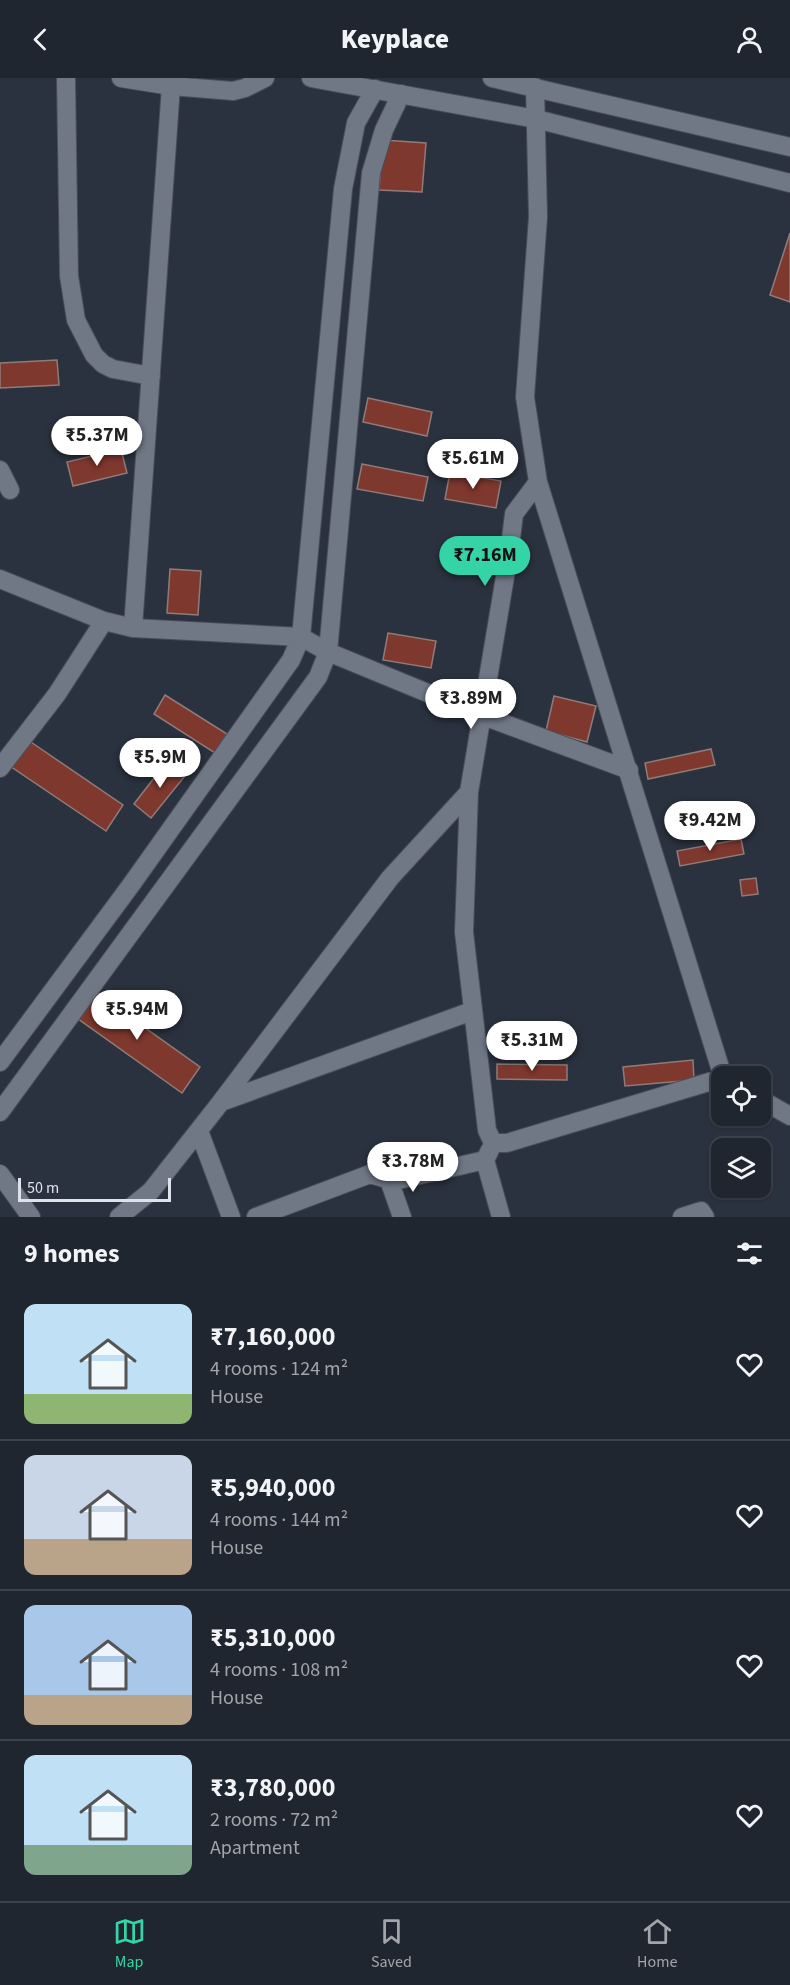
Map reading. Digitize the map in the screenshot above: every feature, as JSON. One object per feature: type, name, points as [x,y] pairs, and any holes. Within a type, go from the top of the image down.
[{"type":"street","points":[[66,78],[69,276],[76,320],[94,355],[103,364],[113,369],[151,376]]},
{"type":"street","points":[[121,78],[171,86],[233,91],[265,78]]},
{"type":"street","points":[[311,78],[405,86],[790,183]]},
{"type":"street","points":[[492,78],[790,147]]},
{"type":"street","points":[[0,1062],[284,670],[301,637],[343,189],[356,123],[378,84]]},
{"type":"street","points":[[133,628],[171,86]]},
{"type":"street","points":[[0,1112],[318,677],[328,652],[371,174],[384,130],[405,86]]},
{"type":"street","points":[[535,87],[538,217],[525,397],[538,482],[629,770],[719,1066]]},
{"type":"street","points":[[0,470],[10,490]]},
{"type":"street","points":[[501,1217],[485,1160],[493,1143],[487,1130],[464,932],[469,792],[514,513],[538,482]]},
{"type":"street","points":[[0,579],[104,621],[133,628],[301,637],[328,652],[482,715],[629,770]]},
{"type":"street","points":[[0,768],[57,694],[104,621]]},
{"type":"street","points":[[119,1217],[151,1191],[390,878],[469,792]]},
{"type":"street","points":[[221,1102],[472,1011]]},
{"type":"street","points":[[493,1143],[507,1143],[711,1080]]},
{"type":"street","points":[[771,1105],[790,1116]]},
{"type":"street","points":[[199,1131],[231,1217]]},
{"type":"street","points":[[256,1217],[370,1174],[394,1181],[485,1160]]},
{"type":"street","points":[[0,1174],[31,1217]]},
{"type":"street","points":[[389,1180],[402,1217]]},
{"type":"street","points":[[682,1217],[701,1211],[705,1217]]},
{"type":"building","points":[[383,140],[426,143],[422,192],[379,190]]},
{"type":"building","points":[[790,233],[790,302],[770,295]]},
{"type":"building","points":[[57,360],[59,385],[0,388],[0,363]]},
{"type":"building","points":[[368,398],[432,412],[427,436],[363,422]]},
{"type":"building","points":[[121,449],[127,473],[73,486],[67,462]]},
{"type":"building","points":[[362,464],[428,477],[423,501],[357,489]]},
{"type":"building","points":[[450,472],[501,481],[496,508],[445,499]]},
{"type":"building","points":[[170,569],[201,571],[198,615],[167,613]]},
{"type":"building","points":[[388,633],[436,641],[431,668],[383,660]]},
{"type":"building","points":[[165,695],[227,734],[215,753],[154,714]]},
{"type":"building","points":[[554,696],[596,706],[587,742],[546,731]]},
{"type":"building","points":[[25,738],[123,805],[106,831],[7,764]]},
{"type":"building","points":[[711,749],[715,765],[648,779],[645,763]]},
{"type":"building","points":[[172,762],[182,771],[185,768],[189,771],[151,818],[134,804],[161,769],[165,772]]},
{"type":"building","points":[[741,839],[744,854],[680,866],[677,851]]},
{"type":"building","points":[[756,878],[758,894],[742,896],[740,880]]},
{"type":"building","points":[[92,990],[200,1067],[182,1093],[74,1016]]},
{"type":"building","points":[[693,1060],[694,1080],[625,1086],[623,1067]]},
{"type":"building","points":[[497,1064],[567,1065],[567,1080],[497,1079]]}]
